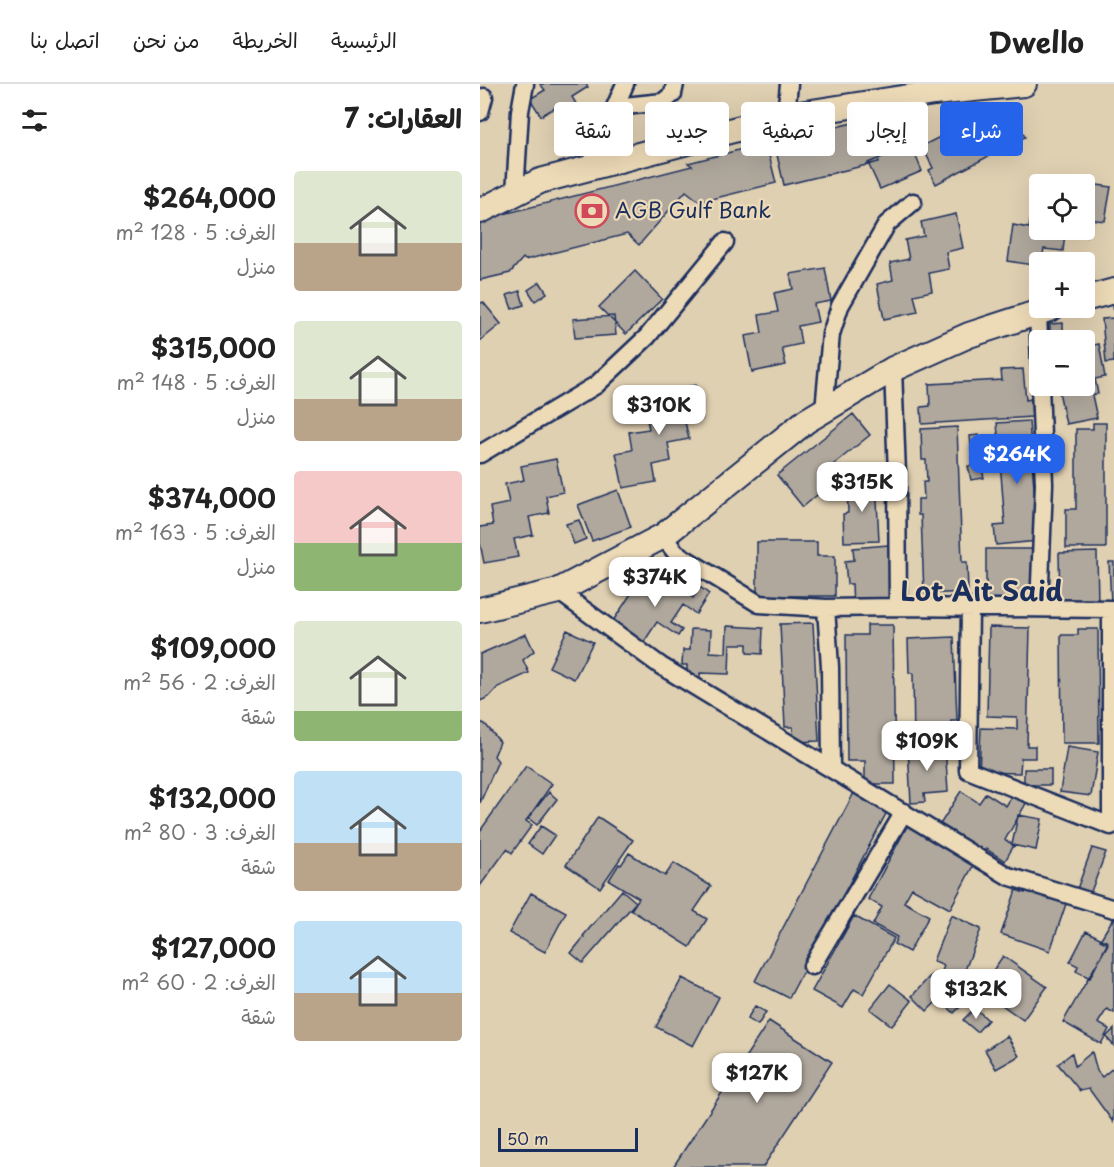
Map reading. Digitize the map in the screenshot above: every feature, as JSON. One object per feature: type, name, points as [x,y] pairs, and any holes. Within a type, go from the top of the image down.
[{"type":"street","points":[[515,193],[520,111],[525,84]]},
{"type":"street","points":[[617,102],[625,84]]},
{"type":"street","points":[[633,105],[663,102],[674,94],[675,84]]},
{"type":"street","points":[[787,102],[789,84]]},
{"type":"street","points":[[835,105],[890,92],[934,93],[1024,84]]},
{"type":"street","points":[[480,211],[540,181],[741,128]]},
{"type":"street","points":[[589,167],[594,156]]},
{"type":"street","points":[[824,410],[831,334],[840,306],[887,224],[913,202]]},
{"type":"street","points":[[480,454],[596,385],[647,337],[724,242]]},
{"type":"street","points":[[1095,296],[1114,291]]},
{"type":"street","points":[[480,610],[558,591],[663,536],[806,421],[824,410],[893,369],[969,335],[1029,315]]},
{"type":"street","points":[[893,369],[898,607]]},
{"type":"street","points":[[1039,608],[1044,484],[1040,396]]},
{"type":"street","points":[[663,536],[676,553],[759,604],[826,608],[970,607],[1113,609],[1111,826],[968,770],[970,607]]},
{"type":"street","points":[[558,591],[661,666],[1008,876],[1114,909]]},
{"type":"street","points":[[826,608],[830,667],[831,768]]},
{"type":"street","points":[[812,966],[904,812]]},
{"type":"building","points":[[540,84],[586,84],[588,87],[572,97],[575,102],[554,102],[554,108],[541,116],[530,99],[545,90]]},
{"type":"building","points":[[847,124],[847,156],[878,156],[879,162],[784,185],[777,156],[835,156],[835,127]]},
{"type":"building","points":[[940,137],[940,156],[989,156],[936,184],[929,170],[933,168],[927,156],[928,143]]},
{"type":"building","name":"AGB Gulf Bank","points":[[741,149],[741,156],[769,156],[776,183],[700,202],[686,191],[639,245],[627,234],[525,260],[523,258],[510,273],[480,280],[480,220],[692,166],[688,163],[715,156],[729,156],[729,152]]},
{"type":"building","points":[[885,156],[916,156],[922,171],[880,189],[868,163]]},
{"type":"building","points":[[1095,185],[1111,187],[1105,221],[1095,220]]},
{"type":"building","points":[[956,214],[963,248],[946,252],[949,269],[929,273],[932,291],[914,295],[918,312],[884,319],[877,284],[893,280],[890,263],[909,259],[905,240],[924,236],[921,222]]},
{"type":"building","points":[[1013,225],[1029,228],[1029,240],[1064,240],[1063,251],[1044,249],[1043,252],[1029,252],[1029,264],[1008,261]]},
{"type":"building","points":[[825,268],[831,301],[814,304],[818,322],[798,326],[801,344],[782,348],[786,365],[752,372],[745,336],[762,333],[759,315],[778,312],[774,293],[793,289],[790,274]]},
{"type":"building","points":[[635,271],[662,299],[626,334],[599,307]]},
{"type":"building","points":[[540,282],[547,293],[535,301],[528,290]]},
{"type":"building","points":[[520,291],[524,305],[512,309],[507,295]]},
{"type":"building","points":[[483,302],[501,324],[480,341],[480,304]]},
{"type":"building","points":[[614,316],[616,335],[575,338],[573,319]]},
{"type":"building","points":[[1114,318],[1114,362],[1106,363],[1102,319]]},
{"type":"building","points":[[1063,323],[1063,330],[1050,330],[1050,324]]},
{"type":"building","points":[[1099,344],[1105,377],[1095,379],[1095,345]]},
{"type":"building","points":[[1023,369],[1026,400],[1031,399],[1032,417],[922,424],[921,407],[930,406],[929,384],[1002,380],[1001,370]]},
{"type":"building","points":[[1095,379],[1098,394],[1095,394]]},
{"type":"building","points":[[696,385],[702,419],[685,422],[689,439],[668,443],[671,461],[653,465],[656,482],[623,488],[616,453],[632,450],[629,432],[649,429],[645,410],[664,406],[661,391]]},
{"type":"building","points":[[1060,396],[1092,396],[1097,418],[1066,424]]},
{"type":"building","points":[[853,414],[870,435],[828,469],[836,479],[803,507],[777,475]]},
{"type":"building","points":[[1029,421],[1038,541],[996,545],[994,526],[1005,525],[997,423]]},
{"type":"building","points":[[1093,423],[1106,423],[1106,548],[1066,548],[1066,509],[1076,509],[1076,429],[1093,429]]},
{"type":"building","points":[[957,427],[962,562],[967,562],[968,592],[924,594],[921,515],[918,515],[918,499],[924,499],[923,482],[927,482],[926,460],[922,460],[921,429]]},
{"type":"building","points":[[979,435],[981,456],[972,457],[970,436]]},
{"type":"building","points":[[556,459],[563,492],[546,496],[549,513],[529,517],[533,535],[514,539],[518,557],[484,563],[480,527],[493,525],[490,507],[509,503],[505,484],[524,480],[521,466]]},
{"type":"building","points":[[981,464],[984,478],[971,480],[968,466]]},
{"type":"building","points":[[876,480],[879,541],[844,542],[843,514],[848,513],[847,482]]},
{"type":"building","points":[[618,490],[631,527],[592,541],[578,505]]},
{"type":"building","points":[[579,520],[586,539],[574,544],[566,524]]},
{"type":"building","points":[[757,542],[817,542],[817,556],[835,556],[835,596],[757,596]]},
{"type":"building","points":[[888,545],[893,604],[853,607],[852,584],[847,584],[845,561],[854,560],[853,548]]},
{"type":"building","points":[[986,549],[1032,549],[1031,601],[986,601]]},
{"type":"building","points":[[1097,552],[1098,603],[1060,604],[1059,553]]},
{"type":"building","points":[[1109,562],[1114,562],[1114,603],[1111,603]]},
{"type":"building","points":[[644,574],[655,581],[660,575],[693,598],[700,587],[709,594],[696,614],[683,605],[671,623],[682,630],[678,636],[657,622],[642,645],[611,624]]},
{"type":"building","points":[[813,623],[819,741],[794,742],[793,727],[785,727],[780,624]]},
{"type":"building","points":[[867,625],[893,625],[895,784],[865,784],[865,761],[847,761],[846,635],[867,635]]},
{"type":"building","points":[[727,626],[763,628],[762,654],[747,653],[747,644],[730,644],[729,674],[700,673],[700,680],[687,679],[687,665],[682,665],[683,650],[690,650],[691,629],[711,630],[710,652],[726,653]]},
{"type":"building","points":[[989,627],[1030,628],[1027,746],[1035,746],[1035,758],[1021,758],[1020,773],[979,772],[981,728],[1017,729],[1017,717],[987,716]]},
{"type":"building","points":[[1078,629],[1098,629],[1099,743],[1062,743],[1061,635],[1078,635]]},
{"type":"building","points":[[567,630],[593,642],[574,679],[549,667]]},
{"type":"building","points":[[526,634],[534,651],[523,660],[529,673],[498,687],[489,697],[480,701],[480,654]]},
{"type":"building","points":[[954,637],[957,721],[951,721],[952,732],[941,732],[942,743],[914,744],[913,673],[909,673],[908,639]]},
{"type":"building","points":[[480,722],[485,724],[500,742],[494,756],[498,761],[480,803]]},
{"type":"building","points":[[945,745],[948,792],[924,794],[925,802],[911,803],[908,748]]},
{"type":"building","points":[[1067,747],[1098,752],[1091,796],[1060,792]]},
{"type":"building","points":[[526,766],[552,784],[526,821],[532,825],[512,853],[507,849],[480,886],[480,831]]},
{"type":"building","points":[[1024,769],[1051,769],[1051,785],[1024,785]]},
{"type":"building","points":[[856,789],[890,806],[789,998],[755,981]]},
{"type":"building","points":[[961,791],[979,803],[986,793],[1006,806],[1015,791],[1028,800],[1005,840],[1014,845],[1005,861],[986,849],[983,854],[939,826]]},
{"type":"building","points":[[549,792],[557,799],[537,825],[528,818]]},
{"type":"building","points":[[1018,815],[1042,819],[1036,850],[1012,845]]},
{"type":"building","points":[[598,817],[633,840],[600,888],[566,865]]},
{"type":"building","points":[[910,821],[975,862],[950,909],[912,888],[904,902],[929,916],[909,952],[894,944],[897,937],[873,924],[882,907],[868,899]]},
{"type":"building","points":[[541,826],[555,835],[542,854],[528,844]]},
{"type":"building","points":[[1092,848],[1106,852],[1090,894],[1077,889]]},
{"type":"building","points":[[629,853],[665,876],[674,863],[711,886],[694,911],[707,919],[690,947],[631,910],[639,898],[609,880]]},
{"type":"building","points":[[1027,888],[1067,901],[1050,951],[1001,934],[1016,890],[1025,893]]},
{"type":"building","points":[[622,890],[636,902],[583,963],[571,953]]},
{"type":"building","points":[[531,893],[566,912],[545,952],[509,933]]},
{"type":"building","points":[[951,915],[981,929],[958,988],[938,981],[944,966],[933,961]]},
{"type":"building","points":[[854,916],[894,938],[863,994],[854,989],[843,1008],[812,991]]},
{"type":"building","points":[[1114,917],[1114,1013],[1107,1009],[1098,1023],[1109,1029],[1101,1044],[1063,1022],[1108,944],[1100,940]]},
{"type":"building","points":[[1086,931],[1108,942],[1090,978],[1076,971],[1078,966],[1070,962]]},
{"type":"building","points":[[1003,956],[1047,987],[1023,1020],[980,989]]},
{"type":"building","points":[[931,975],[962,1005],[954,1013],[939,999],[927,1011],[912,996]]},
{"type":"building","points":[[682,978],[719,997],[693,1046],[656,1027]]},
{"type":"building","points":[[890,984],[912,1001],[892,1026],[870,1009]]},
{"type":"building","points":[[755,1006],[766,1012],[758,1025],[747,1019]]},
{"type":"building","points":[[975,1008],[988,1020],[977,1032],[963,1020]]},
{"type":"building","points":[[769,1021],[832,1062],[763,1167],[673,1167]]},
{"type":"building","points":[[1114,1029],[1114,1046],[1106,1037]]},
{"type":"building","points":[[1007,1036],[1019,1056],[996,1069],[985,1050]]},
{"type":"building","points":[[1092,1052],[1097,1071],[1102,1077],[1114,1067],[1113,1122],[1089,1089],[1080,1091],[1058,1064],[1072,1053],[1075,1066]]},
{"type":"place","name":"AGB Gulf Bank","points":[[592,211]]},
{"type":"district","name":"Lot Ait Said","points":[[982,592]]}]
